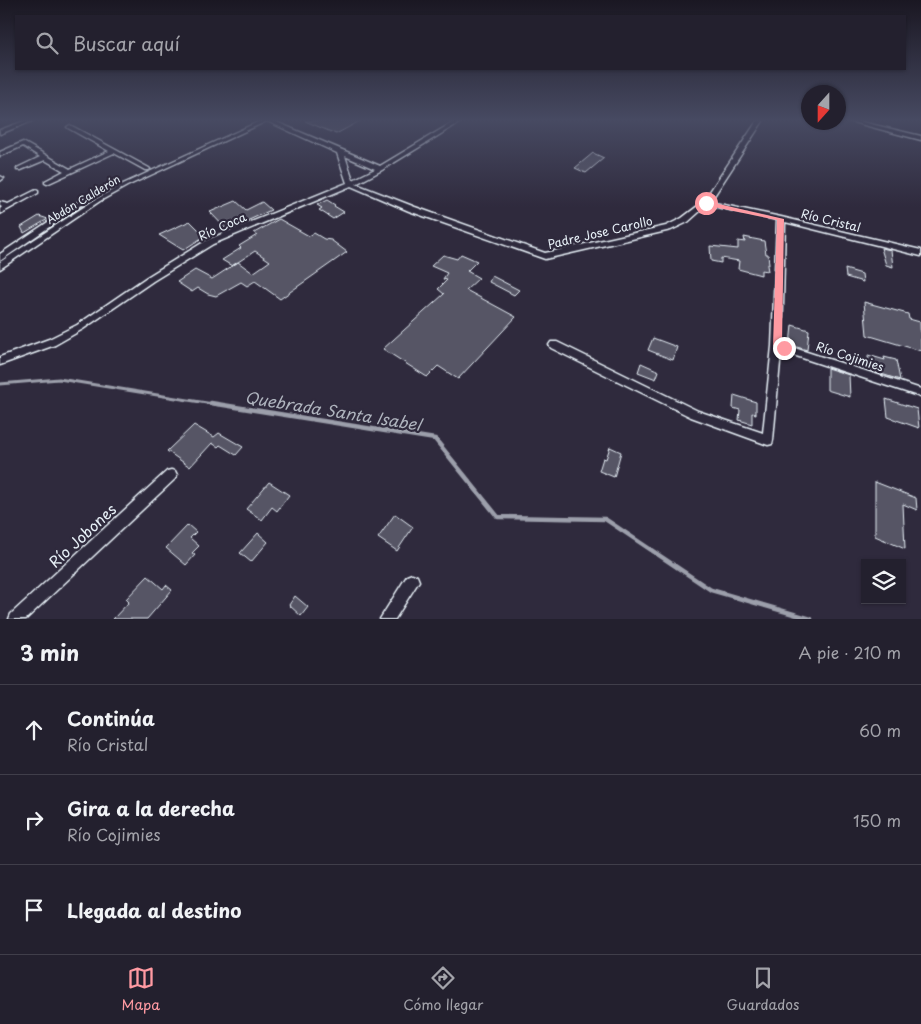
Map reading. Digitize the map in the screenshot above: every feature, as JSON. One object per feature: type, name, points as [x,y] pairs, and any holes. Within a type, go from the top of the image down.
[{"type":"street","points":[[33,150],[70,172]]},
{"type":"street","name":"Abdón Calderón","points":[[0,266],[6,254],[95,194],[189,150]]},
{"type":"street","name":"Abdón Calderón","points":[[6,254],[125,185],[201,150]]},
{"type":"street","name":"Río Coca","points":[[0,361],[52,342],[80,327],[150,279],[210,242],[351,184],[411,150]]},
{"type":"street","name":"Padre Jose Carollo","points":[[351,184],[412,209],[545,256],[668,228],[685,220],[706,203],[741,150]]},
{"type":"street","points":[[47,182],[114,151],[147,169]]},
{"type":"street","points":[[340,151],[380,169]]},
{"type":"street","points":[[340,151],[351,184]]},
{"type":"street","points":[[19,169],[45,157]]},
{"type":"street","points":[[0,212],[36,192]]},
{"type":"street","name":"Río Cristal","points":[[706,203],[921,253]]},
{"type":"street","points":[[0,204],[8,207]]},
{"type":"street","points":[[554,345],[695,414],[768,440],[777,346],[781,219]]},
{"type":"street","name":"Río Cojimies","points":[[777,346],[921,393]]},
{"type":"street","name":"Río Jobones","points":[[16,619],[171,475]]},
{"type":"street","points":[[387,619],[412,581]]},
{"type":"building","points":[[593,153],[604,158],[586,173],[575,168]]},
{"type":"building","points":[[327,200],[344,212],[333,219],[319,210],[322,208],[317,205]]},
{"type":"building","points":[[236,201],[246,210],[262,202],[271,210],[227,230],[210,212]]},
{"type":"building","points":[[39,216],[48,219],[24,233],[21,227]]},
{"type":"building","points":[[279,219],[309,236],[314,233],[324,239],[331,240],[347,252],[280,299],[255,281],[247,286],[241,282],[216,296],[198,288],[192,292],[177,282],[195,270],[212,279],[232,266],[222,260],[241,248],[239,246],[257,235],[254,233]],"holes":[[[255,251],[270,261],[253,273],[238,262]]]},
{"type":"building","points":[[190,221],[205,236],[183,250],[159,235]]},
{"type":"building","points":[[744,237],[764,241],[769,265],[767,265],[768,271],[761,270],[761,275],[738,269],[739,261],[721,258],[721,263],[711,261],[710,246],[738,249],[738,241],[745,242]]},
{"type":"building","points":[[881,248],[891,250],[893,267],[886,265]]},
{"type":"building","points":[[461,254],[477,261],[467,271],[479,278],[466,290],[516,317],[458,379],[438,366],[427,377],[383,349],[444,294],[438,289],[447,280],[443,279],[447,273],[431,266],[443,255],[457,259]]},
{"type":"building","points":[[845,269],[862,274],[863,282],[846,277]]},
{"type":"building","points":[[492,276],[519,290],[514,295],[489,282]]},
{"type":"building","points":[[864,302],[908,314],[909,319],[920,322],[921,351],[867,335]]},
{"type":"building","points":[[792,325],[809,330],[807,350],[790,345]]},
{"type":"building","points":[[653,338],[677,347],[673,360],[648,350]]},
{"type":"building","points":[[868,355],[885,360],[884,357],[896,360],[900,380],[869,370]]},
{"type":"building","points":[[641,363],[659,371],[656,379],[638,372]]},
{"type":"building","points":[[827,368],[849,375],[850,397],[827,390]]},
{"type":"building","points":[[734,395],[756,402],[756,414],[752,413],[752,424],[739,420],[740,410],[733,408]]},
{"type":"building","points":[[886,399],[917,409],[919,428],[888,417]]},
{"type":"building","points":[[194,425],[214,437],[219,433],[243,447],[236,455],[220,445],[218,447],[212,443],[190,467],[167,451]]},
{"type":"building","points":[[610,447],[621,452],[614,477],[599,471],[603,458],[606,459]]},
{"type":"building","points":[[269,482],[289,495],[277,511],[272,507],[262,520],[246,509]]},
{"type":"building","points":[[875,482],[916,498],[917,510],[903,504],[905,549],[875,536]]},
{"type":"building","points":[[395,514],[413,527],[397,551],[378,538]]},
{"type":"building","points":[[188,525],[196,532],[190,538],[199,546],[192,553],[195,555],[186,565],[166,548]]},
{"type":"building","points":[[258,533],[268,542],[251,562],[240,553]]},
{"type":"building","points":[[148,576],[163,589],[166,585],[172,590],[147,619],[113,619],[129,602],[126,599]]},
{"type":"building","points":[[295,596],[308,607],[301,616],[289,605]]},
{"type":"waterway","name":"Quebrada Santa Isabel","points":[[0,384],[59,379],[219,405]]},
{"type":"waterway","name":"Quebrada Santa Isabel","points":[[211,403],[435,439],[498,517],[605,519],[711,590],[811,619]]},
{"type":"route","points":[[706,203],[781,219],[777,346],[784,348]]}]
